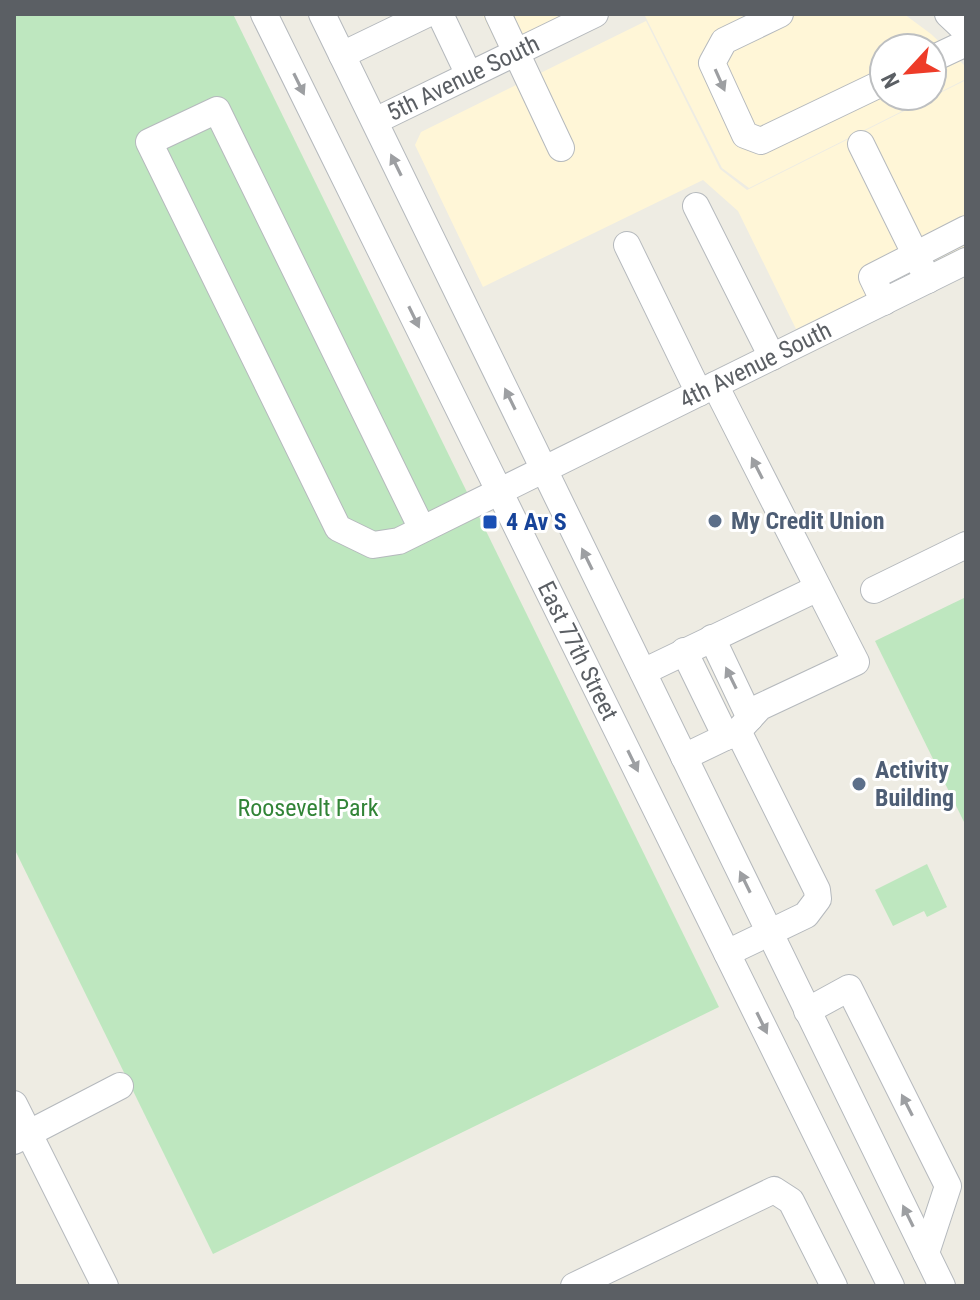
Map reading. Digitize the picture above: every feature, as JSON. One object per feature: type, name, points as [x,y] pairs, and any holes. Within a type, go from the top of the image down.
[{"type":"street","name":"East 77th Street","points":[[264,14],[891,1286]]},
{"type":"street","name":"East 77th Street","points":[[322,14],[942,1286]]},
{"type":"street","points":[[342,55],[383,23],[427,14]]},
{"type":"street","points":[[440,14],[469,75]]},
{"type":"street","points":[[498,14],[561,148]]},
{"type":"street","name":"5th Avenue South","points":[[375,121],[595,14]]},
{"type":"street","points":[[780,14],[724,41],[712,63],[745,135],[761,141],[868,90]]},
{"type":"street","points":[[948,14],[966,31]]},
{"type":"street","name":"4th Avenue South","points":[[422,529],[217,110],[149,142],[338,528],[373,545],[399,541],[966,261]]},
{"type":"street","points":[[861,144],[928,280]]},
{"type":"street","points":[[696,206],[772,357]]},
{"type":"street","points":[[884,302],[872,277],[966,229]]},
{"type":"street","points":[[627,245],[856,662],[760,707],[738,729],[684,757]]},
{"type":"street","points":[[874,590],[966,545]]},
{"type":"street","points":[[643,672],[818,588]]},
{"type":"street","points":[[712,638],[738,729],[817,890],[818,899],[806,915],[727,953]]},
{"type":"street","points":[[684,651],[738,729]]},
{"type":"street","points":[[807,1011],[849,988],[948,1186],[926,1253]]},
{"type":"street","points":[[21,1137],[120,1086]]},
{"type":"street","points":[[14,1104],[21,1137],[105,1286]]},
{"type":"street","points":[[574,1286],[774,1190],[791,1201],[834,1286]]},
{"type":"street","points":[[958,1286],[966,1282]]},
{"type":"shaded area","points":[[482,14],[572,14],[499,49]]},
{"type":"shaded area","points":[[644,14],[904,14],[928,32],[868,32],[868,112],[900,112],[749,188],[722,168]]},
{"type":"shaded area","points":[[646,21],[720,169],[747,190],[902,112],[948,112],[948,89],[966,80],[966,247],[796,329],[738,211],[703,180],[483,287],[415,145],[421,132]]},
{"type":"shaded area","points":[[948,50],[966,67],[966,79],[948,88]]},
{"type":"green space","name":"Roosevelt Park","points":[[14,14],[233,14],[719,1007],[213,1254],[14,848]]},
{"type":"green space","points":[[966,597],[966,826],[875,641]]},
{"type":"green space","points":[[927,864],[947,907],[927,917],[924,911],[893,926],[875,890]]},
{"type":"place","name":"My Credit Union","points":[[715,521]]},
{"type":"place","name":"4 Av S","points":[[490,522]]},
{"type":"place","name":"Activity Building","points":[[859,784]]}]
